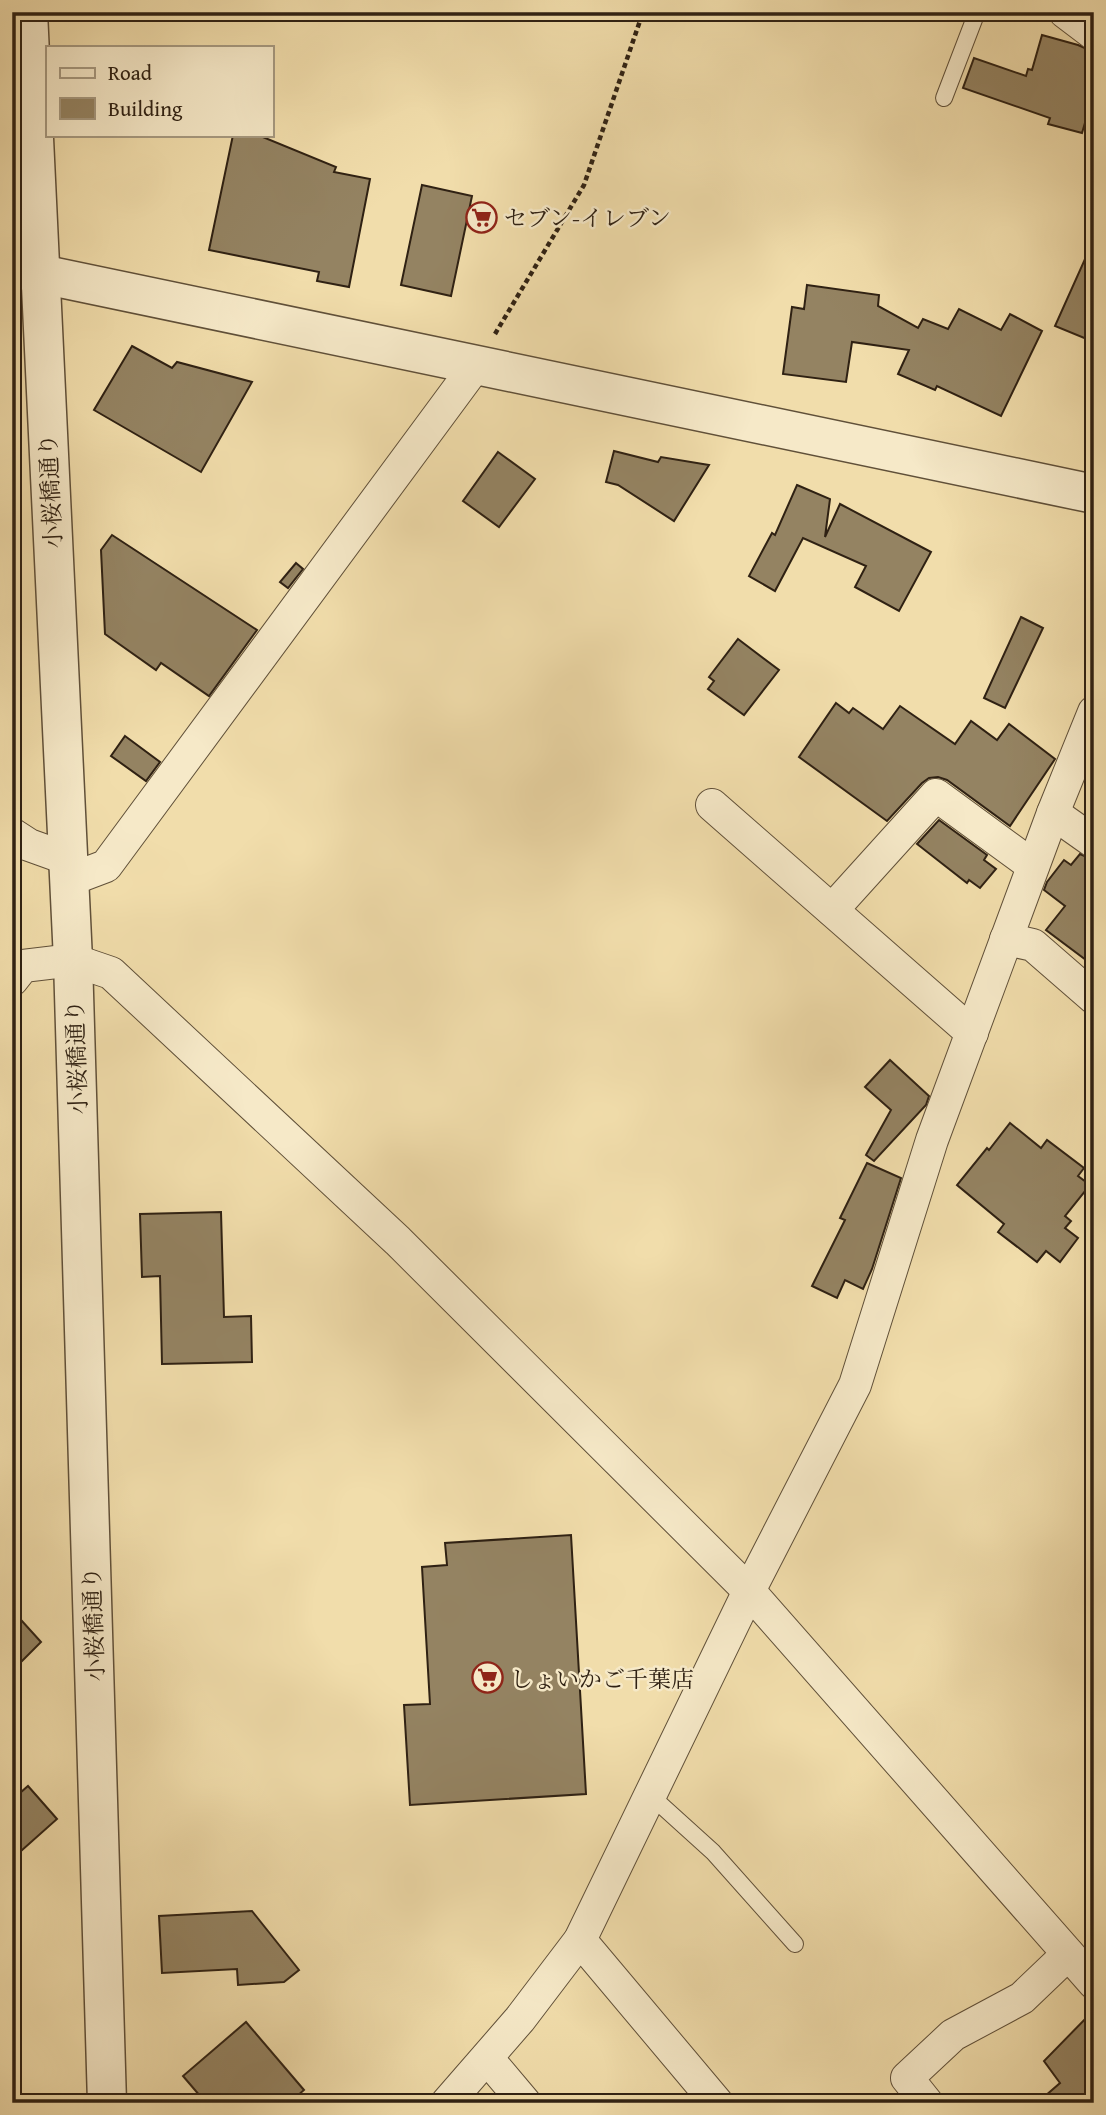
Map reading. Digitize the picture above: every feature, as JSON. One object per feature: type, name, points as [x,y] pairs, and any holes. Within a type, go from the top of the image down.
[{"type":"street","name":"小桜橋通り","points":[[28,12],[26,271],[69,869],[107,2103]]},
{"type":"street","points":[[1065,12],[1094,34]]},
{"type":"street","points":[[26,271],[1094,494]]},
{"type":"street","points":[[12,834],[69,869],[106,866],[476,365]]},
{"type":"street","points":[[447,2103],[520,2019],[580,1940],[749,1591],[855,1385],[932,1140],[1053,813],[1094,712]]},
{"type":"street","points":[[832,910],[936,795],[1033,866]]},
{"type":"street","points":[[712,805],[972,1033]]},
{"type":"street","points":[[1053,813],[1094,842]]},
{"type":"street","points":[[1006,939],[1033,945],[1094,998]]},
{"type":"street","points":[[12,981],[23,966],[73,960],[111,973],[398,1241],[749,1591],[1094,1983]]},
{"type":"street","points":[[580,1940],[717,2103]]},
{"type":"street","points":[[927,2103],[907,2078],[953,2035],[1022,1998],[1068,1954]]},
{"type":"street","points":[[486,2058],[525,2103]]},
{"type":"lane","points":[[944,98],[977,12]]},
{"type":"lane","points":[[650,1795],[713,1852],[794,1944]]},
{"type":"path","points":[[476,365],[584,185],[643,12]]},
{"type":"building","points":[[1042,35],[1094,52],[1094,92],[1082,133],[1048,124],[1050,118],[963,88],[974,58],[1026,76],[1028,69],[1032,70]]},
{"type":"building","points":[[233,136],[260,136],[336,167],[334,172],[370,179],[349,287],[317,281],[319,272],[209,250]]},
{"type":"building","points":[[422,185],[472,196],[451,296],[401,285]]},
{"type":"building","points":[[1094,239],[1094,342],[1055,326]]},
{"type":"building","points":[[807,285],[879,295],[878,306],[918,328],[923,319],[948,329],[959,309],[1001,330],[1010,314],[1042,331],[1001,416],[937,386],[935,390],[898,374],[909,350],[852,342],[846,382],[783,374],[792,307],[804,309]]},
{"type":"building","points":[[132,346],[172,368],[177,362],[252,382],[201,472],[94,410]]},
{"type":"building","points":[[614,451],[658,462],[661,457],[709,465],[674,521],[618,485],[606,482]]},
{"type":"building","points":[[498,452],[535,479],[499,527],[463,501]]},
{"type":"building","points":[[797,485],[830,499],[825,537],[840,504],[931,552],[899,611],[855,587],[866,566],[803,538],[775,591],[749,576],[772,533],[775,535]]},
{"type":"building","points":[[112,535],[257,630],[209,696],[161,663],[156,670],[105,634],[101,550]]},
{"type":"building","points":[[296,563],[303,569],[288,588],[280,582]]},
{"type":"building","points":[[1021,617],[1043,628],[1005,708],[984,698]]},
{"type":"building","points":[[738,639],[779,670],[744,715],[708,689],[714,681],[709,677]]},
{"type":"building","points":[[836,703],[849,713],[853,708],[883,729],[900,706],[955,744],[971,721],[997,740],[1009,724],[1055,759],[1010,826],[947,780],[938,777],[929,778],[922,783],[887,821],[799,757]]},
{"type":"building","points":[[125,736],[160,762],[146,781],[111,756]]},
{"type":"building","points":[[939,820],[987,855],[984,860],[996,869],[980,888],[969,880],[967,883],[917,844]]},
{"type":"building","points":[[1080,854],[1094,860],[1094,966],[1046,930],[1065,906],[1044,890],[1047,882],[1064,860],[1071,865]]},
{"type":"building","points":[[890,1060],[929,1096],[926,1105],[874,1161],[866,1155],[891,1110],[865,1087]]},
{"type":"building","points":[[1010,1123],[1041,1148],[1047,1140],[1084,1168],[1078,1176],[1090,1185],[1065,1216],[1071,1221],[1065,1228],[1078,1238],[1060,1262],[1046,1251],[1037,1262],[998,1232],[1004,1224],[957,1185]]},
{"type":"building","points":[[867,1163],[901,1178],[863,1289],[845,1280],[837,1298],[812,1286],[845,1220],[840,1218]]},
{"type":"building","points":[[221,1212],[224,1317],[251,1316],[252,1362],[162,1364],[160,1276],[142,1277],[140,1214]]},
{"type":"building","points":[[571,1535],[586,1794],[410,1805],[404,1705],[430,1704],[422,1567],[447,1565],[445,1543]]},
{"type":"building","points":[[12,1610],[41,1642],[12,1671]]},
{"type":"building","points":[[28,1786],[57,1819],[12,1859],[12,1800]]},
{"type":"building","points":[[252,1911],[299,1970],[284,1982],[238,1985],[237,1969],[162,1973],[159,1916]]},
{"type":"building","points":[[1094,2010],[1094,2103],[1037,2103],[1060,2083],[1044,2061]]},
{"type":"building","points":[[246,2022],[304,2090],[289,2103],[206,2103],[183,2076]]},
{"type":"place","name":"セブン-イレブン","points":[[481,217]]},
{"type":"place","name":"しょいかご千葉店","points":[[487,1678]]}]
